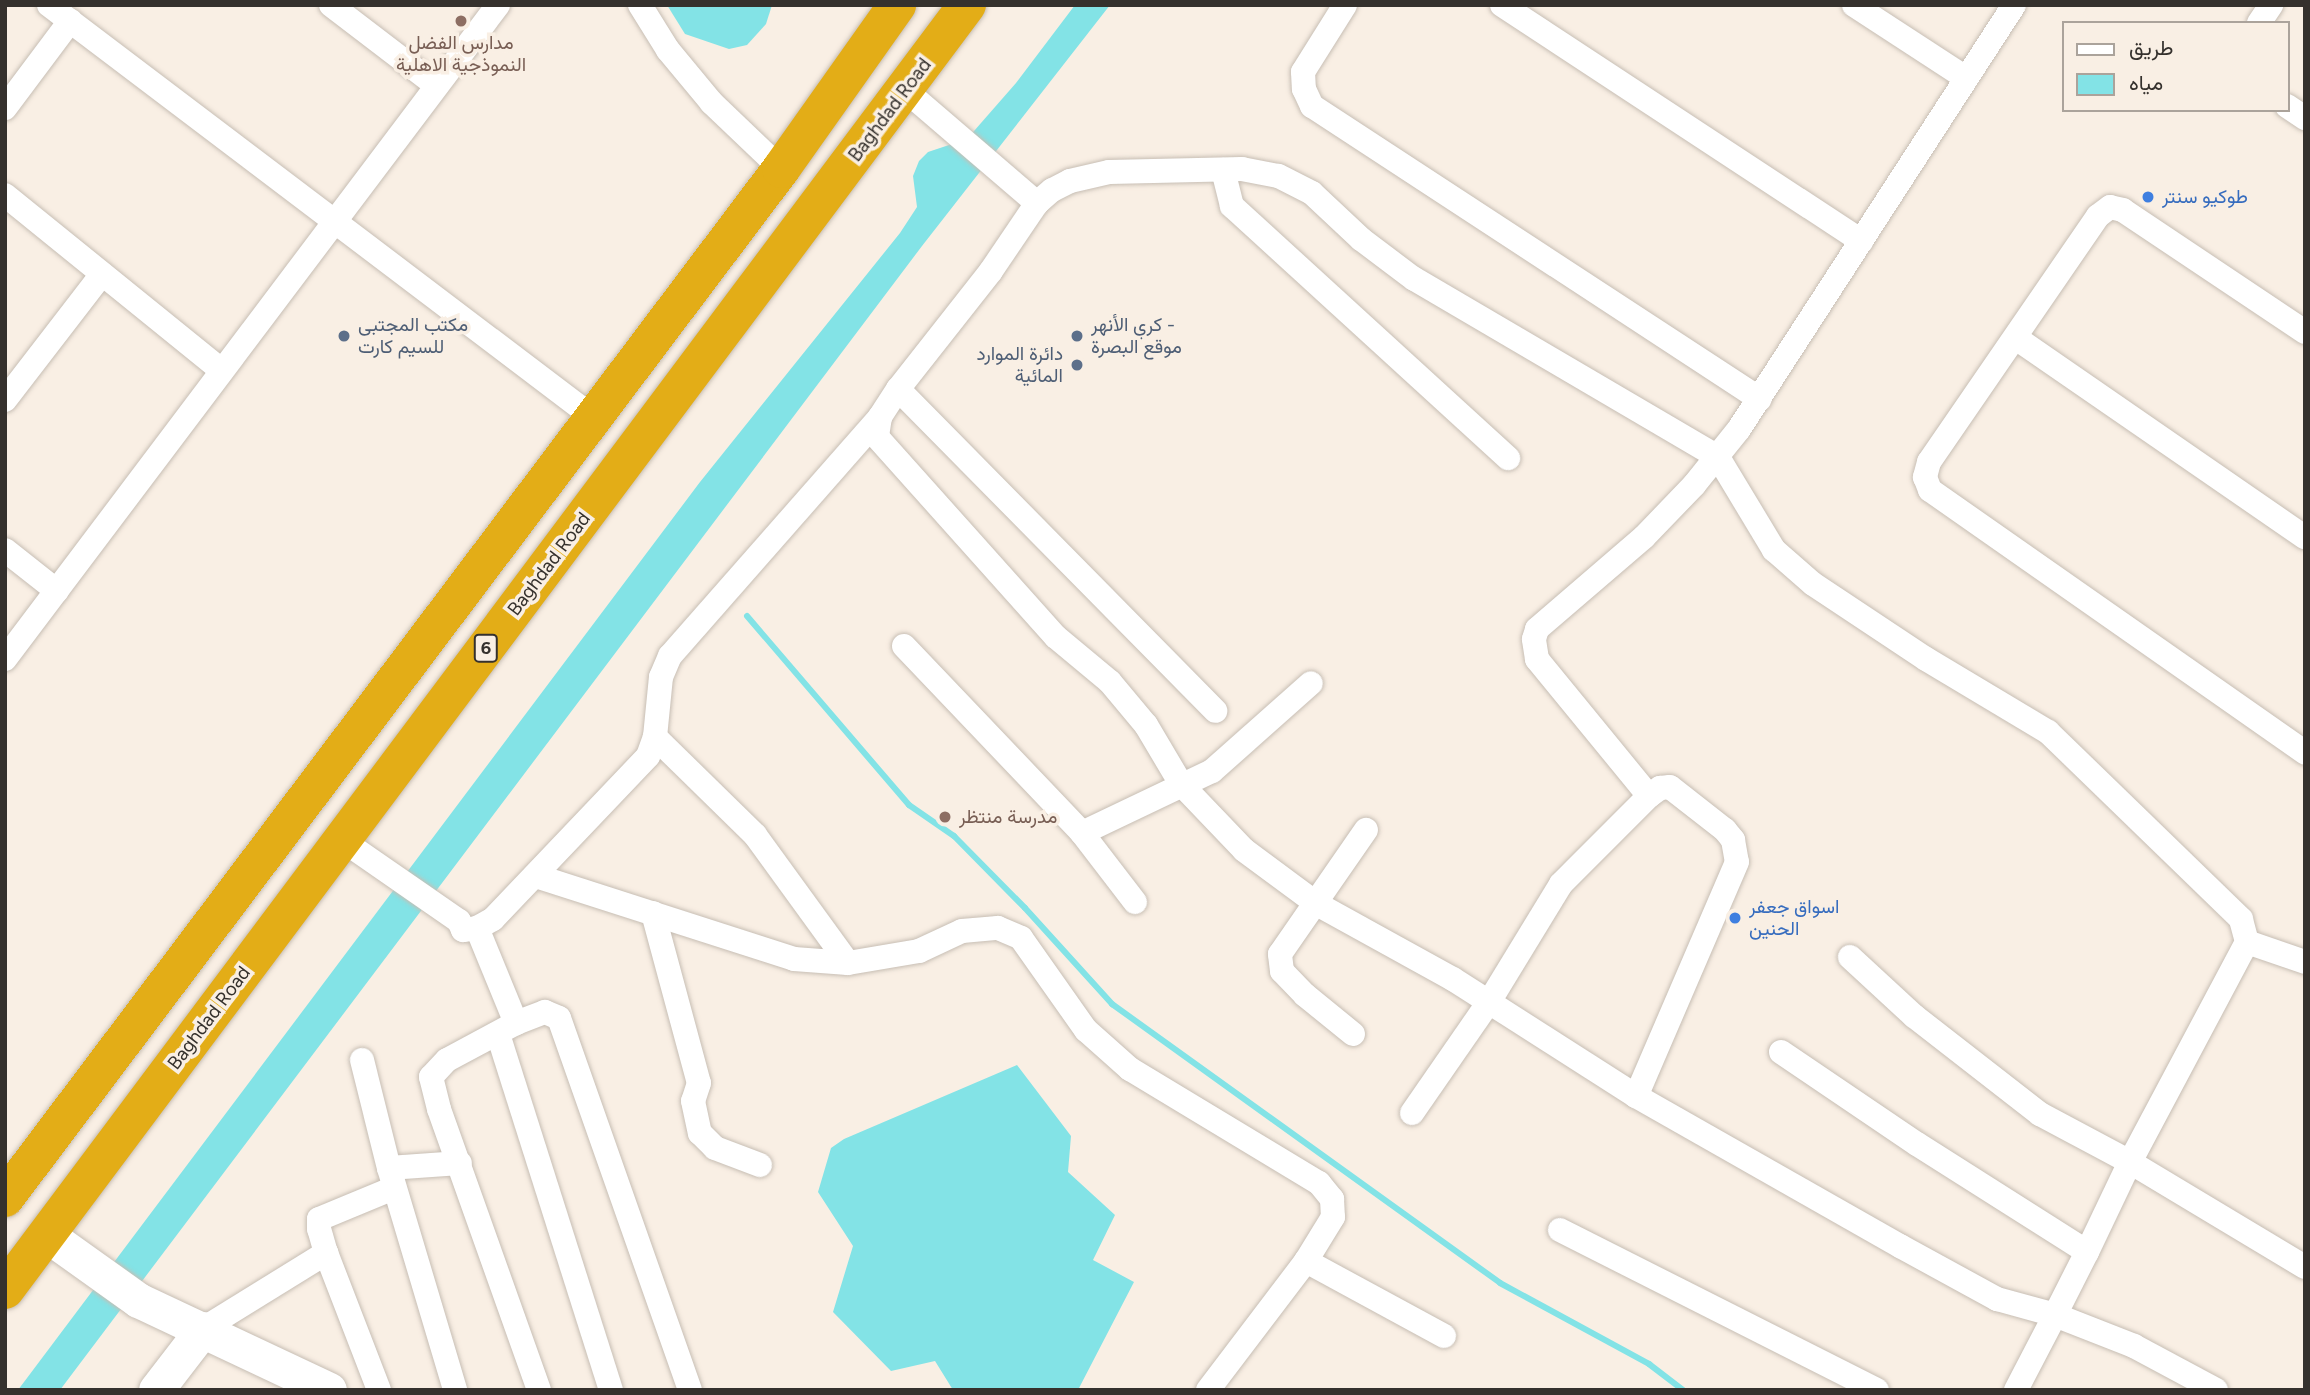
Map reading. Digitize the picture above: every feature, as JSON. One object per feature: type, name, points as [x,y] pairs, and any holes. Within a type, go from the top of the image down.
[{"type":"highway","points":[[5,1198],[781,170],[897,5]]},
{"type":"highway","name":"Baghdad Road","points":[[5,1290],[354,850],[967,5]]},
{"type":"street","points":[[49,5],[594,418]]},
{"type":"street","points":[[331,5],[437,86]]},
{"type":"street","points":[[5,659],[498,5]]},
{"type":"street","points":[[640,5],[668,50],[712,103],[781,170]]},
{"type":"street","points":[[1345,5],[1303,72],[1304,89],[1312,106],[1760,399]]},
{"type":"street","points":[[1502,5],[1861,241]]},
{"type":"street","points":[[1854,5],[1966,78]]},
{"type":"street","points":[[1649,796],[1537,659],[1534,639],[1544,622],[1644,537],[1718,457],[1760,399],[2014,5]]},
{"type":"street","points":[[2260,21],[2271,5]]},
{"type":"street","points":[[5,108],[70,21]]},
{"type":"street","points":[[905,90],[1037,203]]},
{"type":"street","points":[[2289,107],[2305,118]]},
{"type":"street","points":[[1223,170],[1232,206],[1508,458]]},
{"type":"street","points":[[468,925],[493,919],[648,756],[655,737],[656,704],[661,677],[670,656],[880,417],[898,389],[990,271],[1037,203],[1052,190],[1089,175],[1109,172],[1260,172],[1296,183],[1312,193],[1361,239],[1414,279],[1718,457],[1747,511],[1774,550],[1813,584],[1914,652],[2048,732],[2241,919],[2247,942],[2130,1162],[2016,1390]]},
{"type":"street","points":[[5,195],[222,371]]},
{"type":"street","points":[[2305,332],[2123,209],[2110,207],[2098,216],[1929,462],[1925,477],[1930,490],[2305,753]]},
{"type":"street","points":[[5,400],[102,274]]},
{"type":"street","points":[[2016,338],[2305,537]]},
{"type":"street","points":[[898,389],[1215,711]]},
{"type":"street","points":[[880,417],[876,427],[882,446],[1056,637],[1090,663],[1129,703],[1181,784],[1244,850],[1317,904],[1489,1002],[1636,1096],[1997,1299],[2055,1315],[2134,1346],[2216,1390]]},
{"type":"street","points":[[5,550],[57,591]]},
{"type":"street","points":[[904,646],[1082,833],[1135,902]]},
{"type":"street","points":[[1082,833],[1212,771],[1311,683]]},
{"type":"street","points":[[655,737],[755,835],[848,963]]},
{"type":"street","points":[[1412,1113],[1489,1002],[1561,884],[1649,796],[1660,788],[1670,787],[1725,830],[1733,840],[1737,862],[1636,1096]]},
{"type":"street","points":[[1353,1034],[1305,995],[1282,971],[1280,954],[1366,830]]},
{"type":"street","points":[[354,850],[468,925],[507,1029],[611,1390]]},
{"type":"street","points":[[536,876],[794,959],[848,963],[919,951],[962,932],[998,928],[1021,938],[1086,1030],[1130,1069],[1319,1182],[1332,1199],[1333,1217],[1306,1261],[1208,1390]]},
{"type":"street","points":[[653,913],[699,1083],[693,1101],[700,1133],[715,1148],[760,1165]]},
{"type":"street","points":[[2247,942],[2305,962]]},
{"type":"street","points":[[1850,957],[1914,1016],[2040,1114],[2130,1162],[2305,1268]]},
{"type":"street","points":[[539,1390],[439,1109],[431,1077],[447,1060],[545,1012],[559,1018],[690,1390]]},
{"type":"street","points":[[1782,1052],[1917,1144],[2087,1252]]},
{"type":"street","points":[[362,1060],[391,1178],[455,1390]]},
{"type":"street","points":[[379,1390],[326,1253],[319,1219],[391,1178],[460,1163]]},
{"type":"street","points":[[1560,1230],[1877,1390]]},
{"type":"street","points":[[47,1235],[138,1300],[329,1390]]},
{"type":"street","points":[[156,1390],[203,1329],[326,1253]]},
{"type":"street","points":[[1306,1261],[1444,1336]]},
{"type":"water","points":[[667,5],[772,5],[766,24],[747,45],[729,49],[685,34]]},
{"type":"water","points":[[1075,5],[1110,5],[922,246],[60,1390],[18,1390],[700,482],[900,233],[917,207],[913,176],[919,161],[928,152],[967,139],[1016,83]]},
{"type":"water","points":[[1017,1065],[1071,1136],[1068,1172],[1115,1215],[1093,1260],[1134,1282],[1078,1390],[953,1390],[935,1361],[891,1371],[833,1312],[853,1246],[818,1192],[831,1148],[844,1139]]},
{"type":"waterway","points":[[747,616],[909,805],[954,836],[1025,908],[1112,1004],[1500,1283],[1649,1364],[1683,1390]]},
{"type":"place","name":"مدارس الفضل النموذجية الاهلية","points":[[461,21]]},
{"type":"place","name":"طوكيو سنتر","points":[[2148,197]]},
{"type":"place","name":"مكتب المجتبى للسيم كارت","points":[[344,336]]},
{"type":"place","name":"كري الأنهر - موقع البصرة","points":[[1077,336]]},
{"type":"place","name":"دائرة الموارد المائية","points":[[1077,365]]},
{"type":"place","name":"مدرسة منتظر","points":[[945,817]]},
{"type":"place","name":"اسواق جعفر الحنين","points":[[1735,918]]}]
